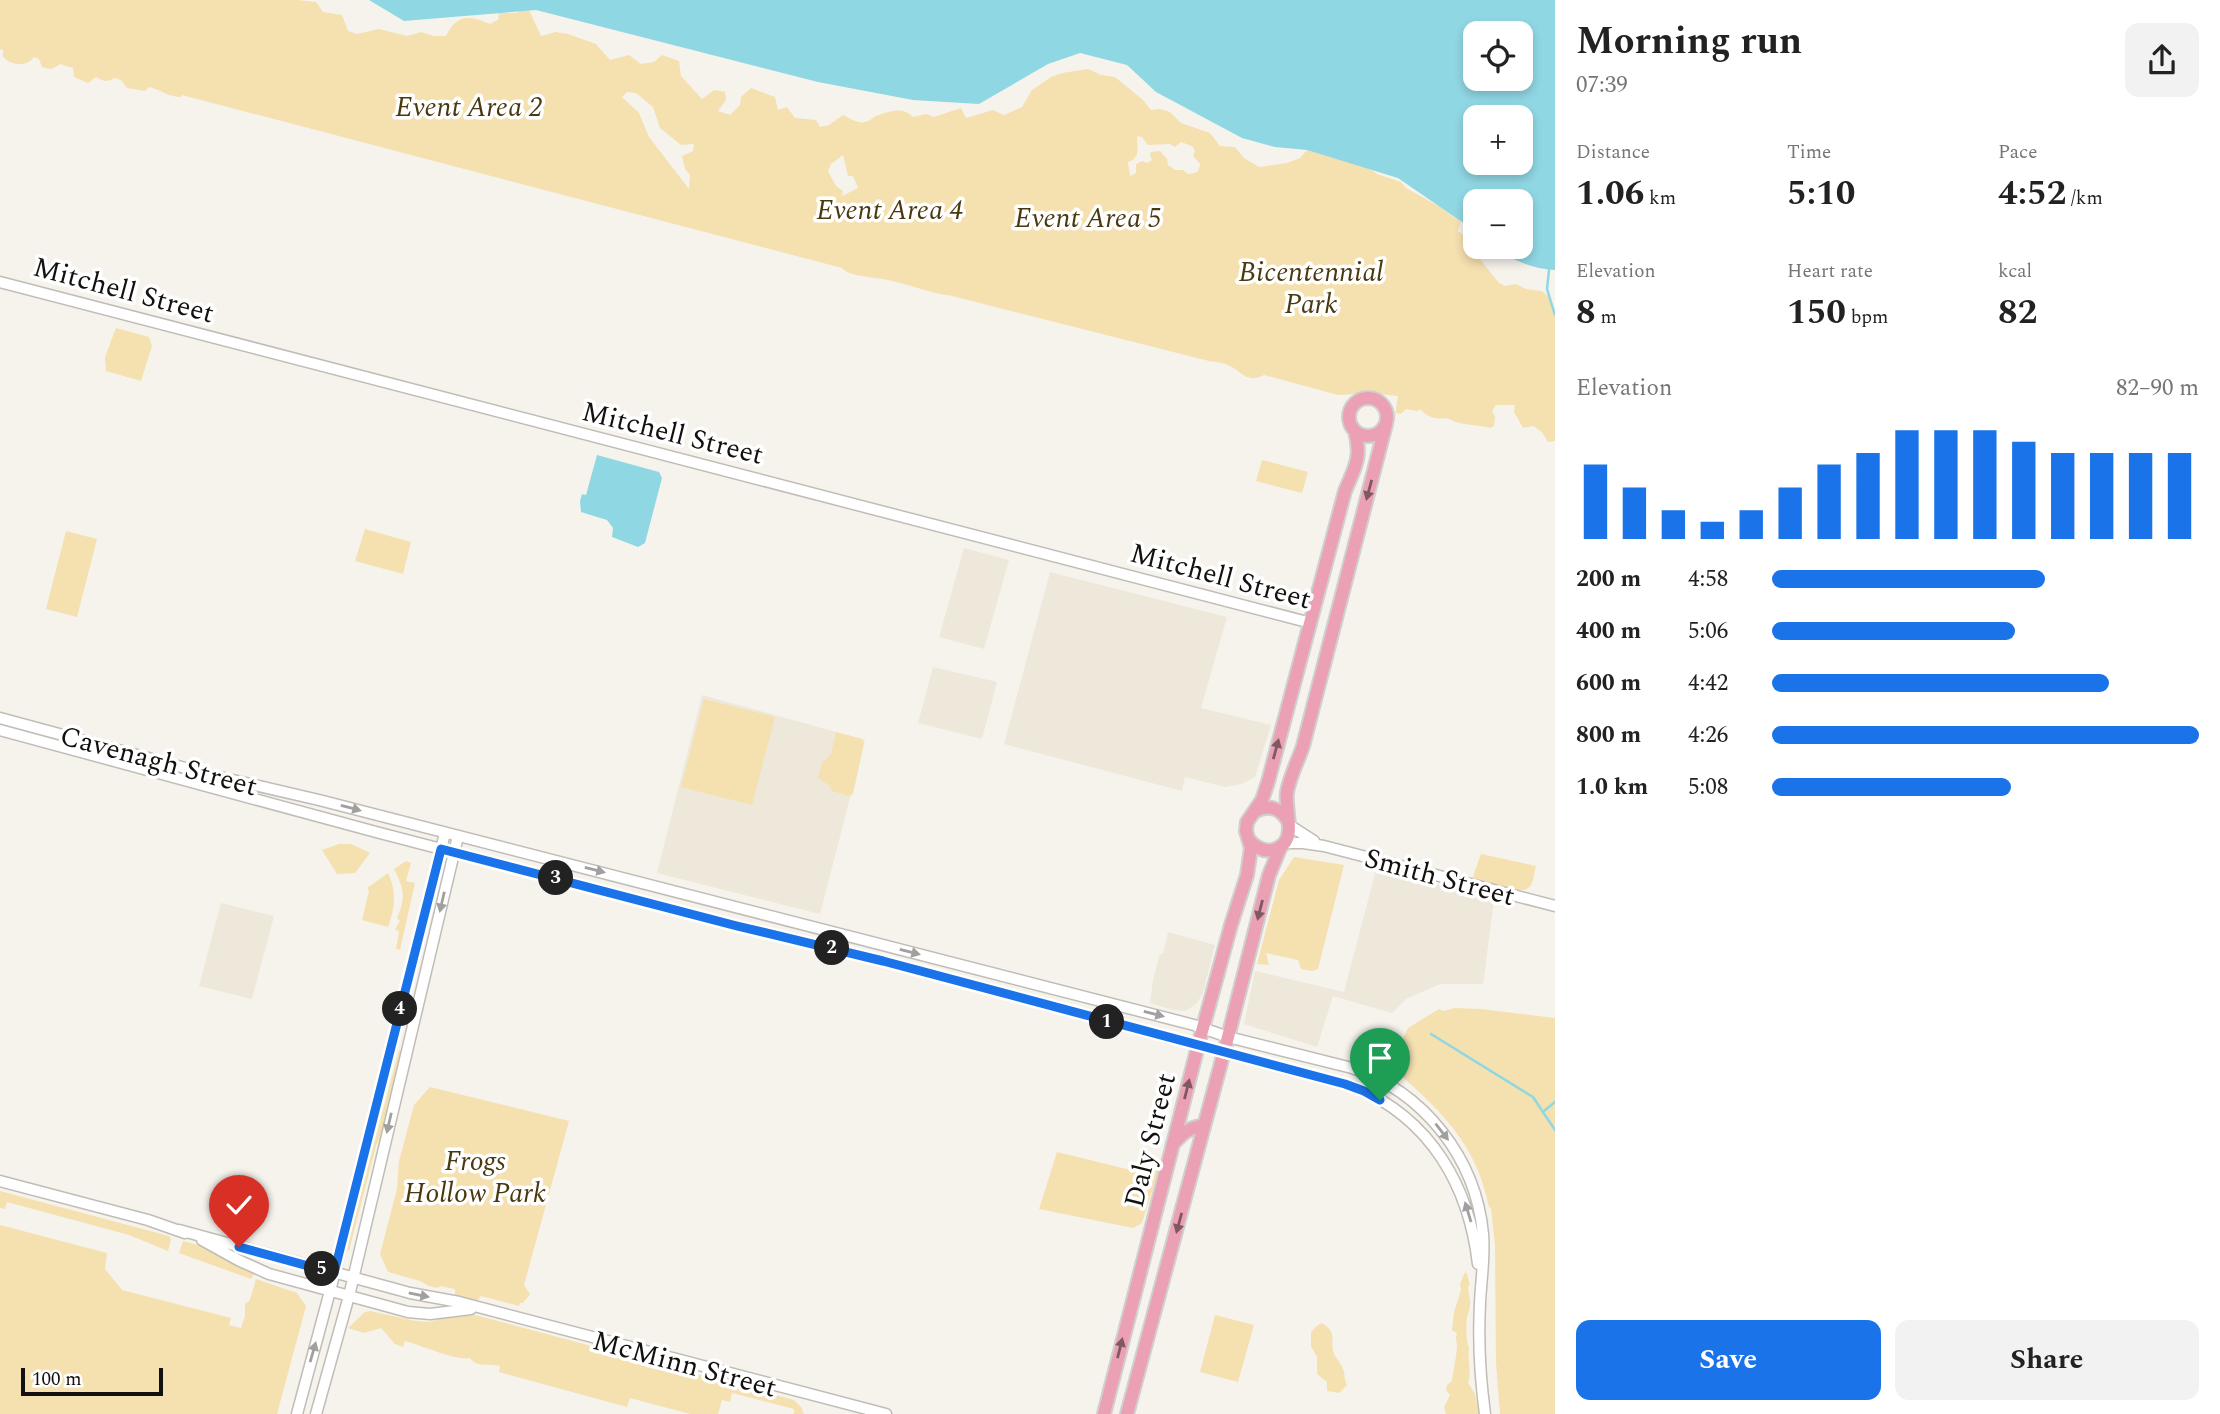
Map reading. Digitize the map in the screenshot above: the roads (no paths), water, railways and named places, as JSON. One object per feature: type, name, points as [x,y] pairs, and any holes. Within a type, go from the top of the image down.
[{"type":"main road","points":[[1371,398],[1386,409],[1387,424],[1303,746],[1288,785],[1288,837],[1282,845],[1272,850],[1262,850],[1254,846],[1248,838],[1246,826],[1262,800],[1268,782],[1311,623],[1345,491],[1358,459],[1358,444],[1349,420],[1350,411],[1354,404],[1371,398]]},
{"type":"main road","points":[[1354,431],[1363,436],[1375,435],[1387,424]]},
{"type":"main road","name":"Mitchell Street","points":[[1311,623],[1333,629]]},
{"type":"main road","points":[[1254,812],[1271,807],[1280,811],[1289,823]]},
{"type":"main road","name":"Daly Street","points":[[1104,1414],[1203,1027],[1247,876],[1251,854],[1248,838]]},
{"type":"main road","name":"Daly Street","points":[[1127,1414],[1269,875],[1282,845]]},
{"type":"main road","points":[[1174,1143],[1189,1129],[1204,1126]]},
{"type":"main road","points":[[1165,1179],[1189,1185]]},
{"type":"main road","points":[[1145,1249],[1171,1252]]},
{"type":"main road","points":[[1142,1262],[1167,1267]]},
{"type":"street","name":"Mitchell Street","points":[[0,282],[1311,623]]},
{"type":"street","name":"Cavenagh Street","points":[[0,718],[208,786],[737,926],[883,961],[1364,1091],[1420,1132],[1449,1169],[1463,1197],[1472,1226],[1480,1303]]},
{"type":"street","name":"Cavenagh Street","points":[[0,730],[61,740]]},
{"type":"street","name":"Cavenagh Street","points":[[115,755],[319,800],[1203,1027],[1228,1037],[1352,1068],[1393,1087],[1421,1108],[1444,1133],[1463,1164],[1476,1195],[1482,1226],[1484,1244],[1480,1303]]},
{"type":"street","points":[[208,786],[211,775]]},
{"type":"street","points":[[315,815],[319,800]]},
{"type":"street","name":"Smith Street","points":[[1289,823],[1308,838],[1324,846]]},
{"type":"street","points":[[297,1414],[445,833]]},
{"type":"street","points":[[316,1414],[349,1296],[458,836]]},
{"type":"street","name":"Smith Street","points":[[1282,845],[1311,843],[1555,906]]},
{"type":"street","points":[[523,870],[525,853]]},
{"type":"street","points":[[637,899],[645,883]]},
{"type":"street","points":[[737,926],[741,908]]},
{"type":"street","points":[[844,951],[848,936]]},
{"type":"street","points":[[883,961],[887,946]]},
{"type":"street","points":[[1109,1022],[1113,1004]]},
{"type":"street","points":[[1308,1074],[1312,1059]]},
{"type":"street","points":[[1364,1091],[1369,1075]]},
{"type":"street","name":"McMinn Street","points":[[0,1181],[353,1278],[886,1414]]},
{"type":"street","name":"McMinn Street","points":[[179,1230],[262,1272],[408,1312],[424,1314],[465,1309],[484,1310]]},
{"type":"street","points":[[1480,1303],[1479,1356],[1485,1414]]},
{"type":"water","points":[[369,0],[1555,0],[1555,270],[1538,268],[1514,259],[1533,259],[1533,189],[1463,189],[1463,223],[1398,178],[1307,150],[1275,147],[1242,138],[1156,92],[1127,65],[1080,53],[1048,64],[979,104],[913,100],[818,82],[536,10],[404,21]]},
{"type":"water","points":[[597,455],[659,472],[662,478],[645,543],[638,547],[612,537],[613,528],[607,520],[581,512],[580,501],[582,494],[586,495]]},
{"type":"waterway","points":[[1549,270],[1547,289],[1555,315]]},
{"type":"waterway","points":[[1431,1034],[1533,1097],[1555,1130]]},
{"type":"waterway","points":[[1544,1111],[1555,1102]]},
{"type":"park label","name":"Event Area 2","points":[[469,106]]},
{"type":"park label","name":"Event Area 4","points":[[890,209]]},
{"type":"park label","name":"Event Area 5","points":[[1088,217]]},
{"type":"park label","name":"Bicentennial Park","points":[[1311,287]]},
{"type":"park label","name":"Frogs Hollow Park","points":[[475,1176]]}]
